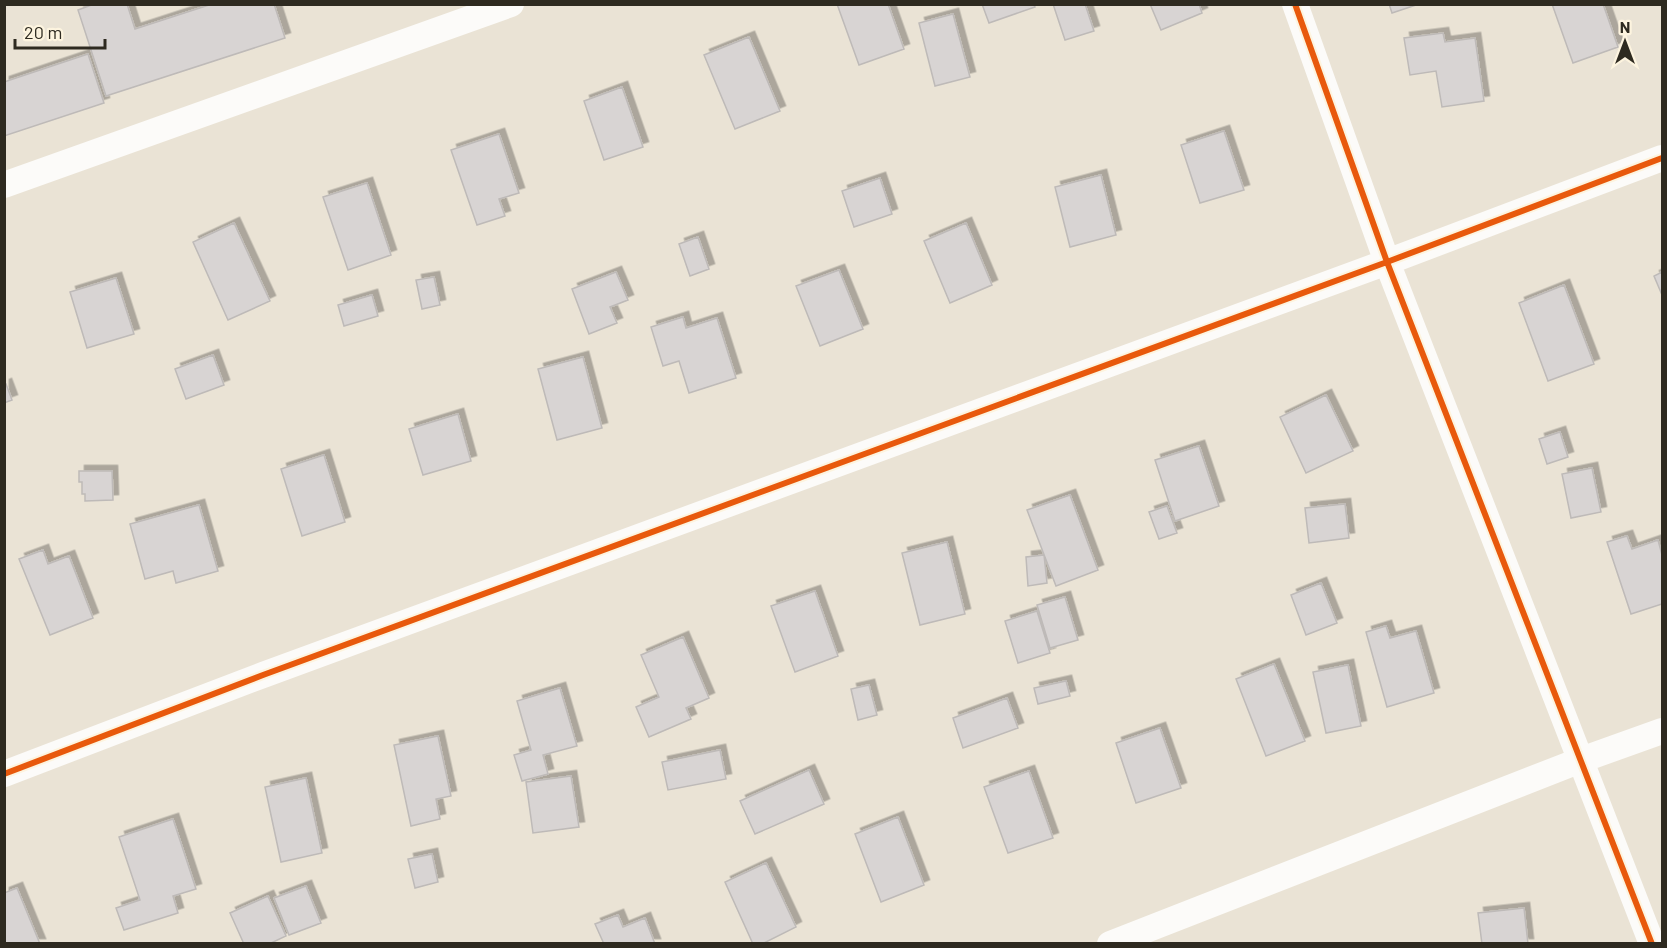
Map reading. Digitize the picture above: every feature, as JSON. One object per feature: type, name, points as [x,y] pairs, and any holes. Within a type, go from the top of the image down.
[{"type":"street","points":[[4,185],[511,4]]},
{"type":"street","points":[[1295,4],[1387,262],[1652,944]]},
{"type":"street","points":[[5,771],[1387,262],[1662,158]]},
{"type":"street","points":[[1110,944],[1581,760],[1662,731]]},
{"type":"building","points":[[94,4],[127,4],[135,29],[212,4],[274,4],[285,38],[106,96],[78,10]]},
{"type":"building","points":[[837,4],[888,4],[904,49],[859,65]]},
{"type":"building","points":[[982,4],[1034,4],[1035,7],[989,23]]},
{"type":"building","points":[[1053,4],[1085,4],[1094,31],[1065,40]]},
{"type":"building","points":[[1150,4],[1199,4],[1202,13],[1161,30]]},
{"type":"building","points":[[1389,4],[1419,4],[1392,13]]},
{"type":"building","points":[[1552,4],[1603,4],[1618,47],[1573,63]]},
{"type":"building","points":[[953,14],[970,77],[935,86],[919,23]]},
{"type":"building","points":[[1443,33],[1445,42],[1475,38],[1484,101],[1442,107],[1436,71],[1410,75],[1404,38]]},
{"type":"building","points":[[749,37],[780,111],[735,129],[704,55]]},
{"type":"building","points":[[88,54],[104,103],[4,136],[4,82]]},
{"type":"building","points":[[622,87],[643,147],[604,160],[584,101]]},
{"type":"building","points":[[1224,131],[1244,190],[1200,203],[1181,145]]},
{"type":"building","points":[[499,134],[519,193],[499,199],[505,216],[477,225],[451,150]]},
{"type":"building","points":[[1101,175],[1116,235],[1070,247],[1055,187]]},
{"type":"building","points":[[880,178],[892,214],[854,227],[842,191]]},
{"type":"building","points":[[367,183],[391,255],[348,270],[323,197]]},
{"type":"building","points":[[234,223],[270,301],[228,320],[193,242]]},
{"type":"building","points":[[966,223],[992,285],[950,303],[924,241]]},
{"type":"building","points":[[698,237],[709,269],[690,276],[679,244]]},
{"type":"building","points":[[839,270],[863,329],[820,346],[796,286]]},
{"type":"building","points":[[616,272],[628,300],[610,307],[617,323],[589,334],[572,289]]},
{"type":"building","points":[[1662,272],[1662,295],[1654,276]]},
{"type":"building","points":[[434,277],[440,305],[422,309],[416,280]]},
{"type":"building","points":[[116,278],[134,334],[87,348],[70,292]]},
{"type":"building","points":[[1564,285],[1594,364],[1548,381],[1519,303]]},
{"type":"building","points":[[372,295],[378,316],[344,326],[338,305]]},
{"type":"building","points":[[683,317],[686,328],[717,318],[736,378],[689,393],[679,361],[663,366],[651,327]]},
{"type":"building","points":[[213,355],[224,385],[186,399],[175,369]]},
{"type":"building","points":[[583,357],[602,428],[557,440],[538,369]]},
{"type":"building","points":[[6,384],[12,400],[4,403],[4,385]]},
{"type":"building","points":[[1326,395],[1353,451],[1306,473],[1280,417]]},
{"type":"building","points":[[458,414],[471,461],[423,475],[409,429]]},
{"type":"building","points":[[1560,432],[1568,457],[1547,464],[1539,439]]},
{"type":"building","points":[[1199,446],[1219,506],[1175,521],[1155,460]]},
{"type":"building","points":[[324,455],[345,522],[302,536],[281,469]]},
{"type":"building","points":[[1592,468],[1601,512],[1571,518],[1562,474]]},
{"type":"building","points":[[79,471],[112,471],[113,500],[85,501],[85,494],[82,494],[82,482],[79,482]]},
{"type":"building","points":[[1070,495],[1098,570],[1056,586],[1027,510]]},
{"type":"building","points":[[1345,504],[1349,538],[1309,543],[1305,508]]},
{"type":"building","points":[[199,505],[218,571],[176,583],[173,571],[145,579],[130,524]]},
{"type":"building","points":[[1167,506],[1177,533],[1159,539],[1149,512]]},
{"type":"building","points":[[1627,536],[1632,549],[1658,540],[1662,555],[1662,604],[1631,614],[1607,542]]},
{"type":"building","points":[[947,542],[965,614],[920,625],[902,553]]},
{"type":"building","points":[[43,550],[48,564],[69,556],[93,618],[50,635],[19,559]]},
{"type":"building","points":[[1044,555],[1047,583],[1028,586],[1026,557]]},
{"type":"building","points":[[1321,583],[1337,623],[1306,635],[1291,595]]},
{"type":"building","points":[[815,591],[838,656],[795,672],[771,606]]},
{"type":"building","points":[[1065,597],[1078,640],[1050,648],[1037,605]]},
{"type":"building","points":[[1037,611],[1050,653],[1018,663],[1005,621]]},
{"type":"building","points":[[1386,626],[1390,638],[1416,631],[1434,693],[1387,707],[1366,632]]},
{"type":"building","points":[[683,637],[709,698],[686,708],[691,719],[649,737],[636,707],[659,697],[641,655]]},
{"type":"building","points":[[1274,664],[1305,741],[1266,756],[1236,679]]},
{"type":"building","points":[[1348,665],[1361,726],[1326,733],[1313,672]]},
{"type":"building","points":[[1066,681],[1070,696],[1038,704],[1034,688]]},
{"type":"building","points":[[869,685],[877,715],[858,720],[851,689]]},
{"type":"building","points":[[560,688],[577,746],[543,755],[548,774],[522,781],[514,755],[531,750],[517,701]]},
{"type":"building","points":[[1007,698],[1018,728],[963,748],[953,718]]},
{"type":"building","points":[[1160,728],[1181,788],[1136,803],[1116,743]]},
{"type":"building","points":[[438,736],[451,796],[436,799],[440,819],[411,826],[394,745]]},
{"type":"building","points":[[720,750],[726,779],[668,790],[662,762]]},
{"type":"building","points":[[809,770],[824,804],[755,834],[740,801]]},
{"type":"building","points":[[1029,771],[1053,838],[1008,853],[984,787]]},
{"type":"building","points":[[571,776],[579,827],[533,833],[526,782]]},
{"type":"building","points":[[306,778],[322,853],[281,862],[265,787]]},
{"type":"building","points":[[898,817],[924,885],[881,902],[855,834]]},
{"type":"building","points":[[173,819],[196,889],[173,896],[178,913],[124,930],[116,908],[140,900],[119,837]]},
{"type":"building","points":[[432,854],[438,882],[415,888],[408,859]]},
{"type":"building","points":[[766,863],[796,927],[762,944],[753,944],[725,882]]},
{"type":"building","points":[[306,886],[321,923],[289,935],[274,898]]},
{"type":"building","points":[[17,888],[40,944],[4,944],[4,893]]},
{"type":"building","points":[[268,896],[286,936],[269,944],[244,944],[230,913]]},
{"type":"building","points":[[1524,908],[1528,944],[1482,944],[1478,913]]},
{"type":"building","points":[[618,915],[623,927],[645,918],[655,944],[604,944],[595,924]]},
{"type":"cycle path","points":[[1295,4],[1387,262],[1652,944]]},
{"type":"cycle path","points":[[4,774],[263,675],[1387,262],[1662,158]]}]
